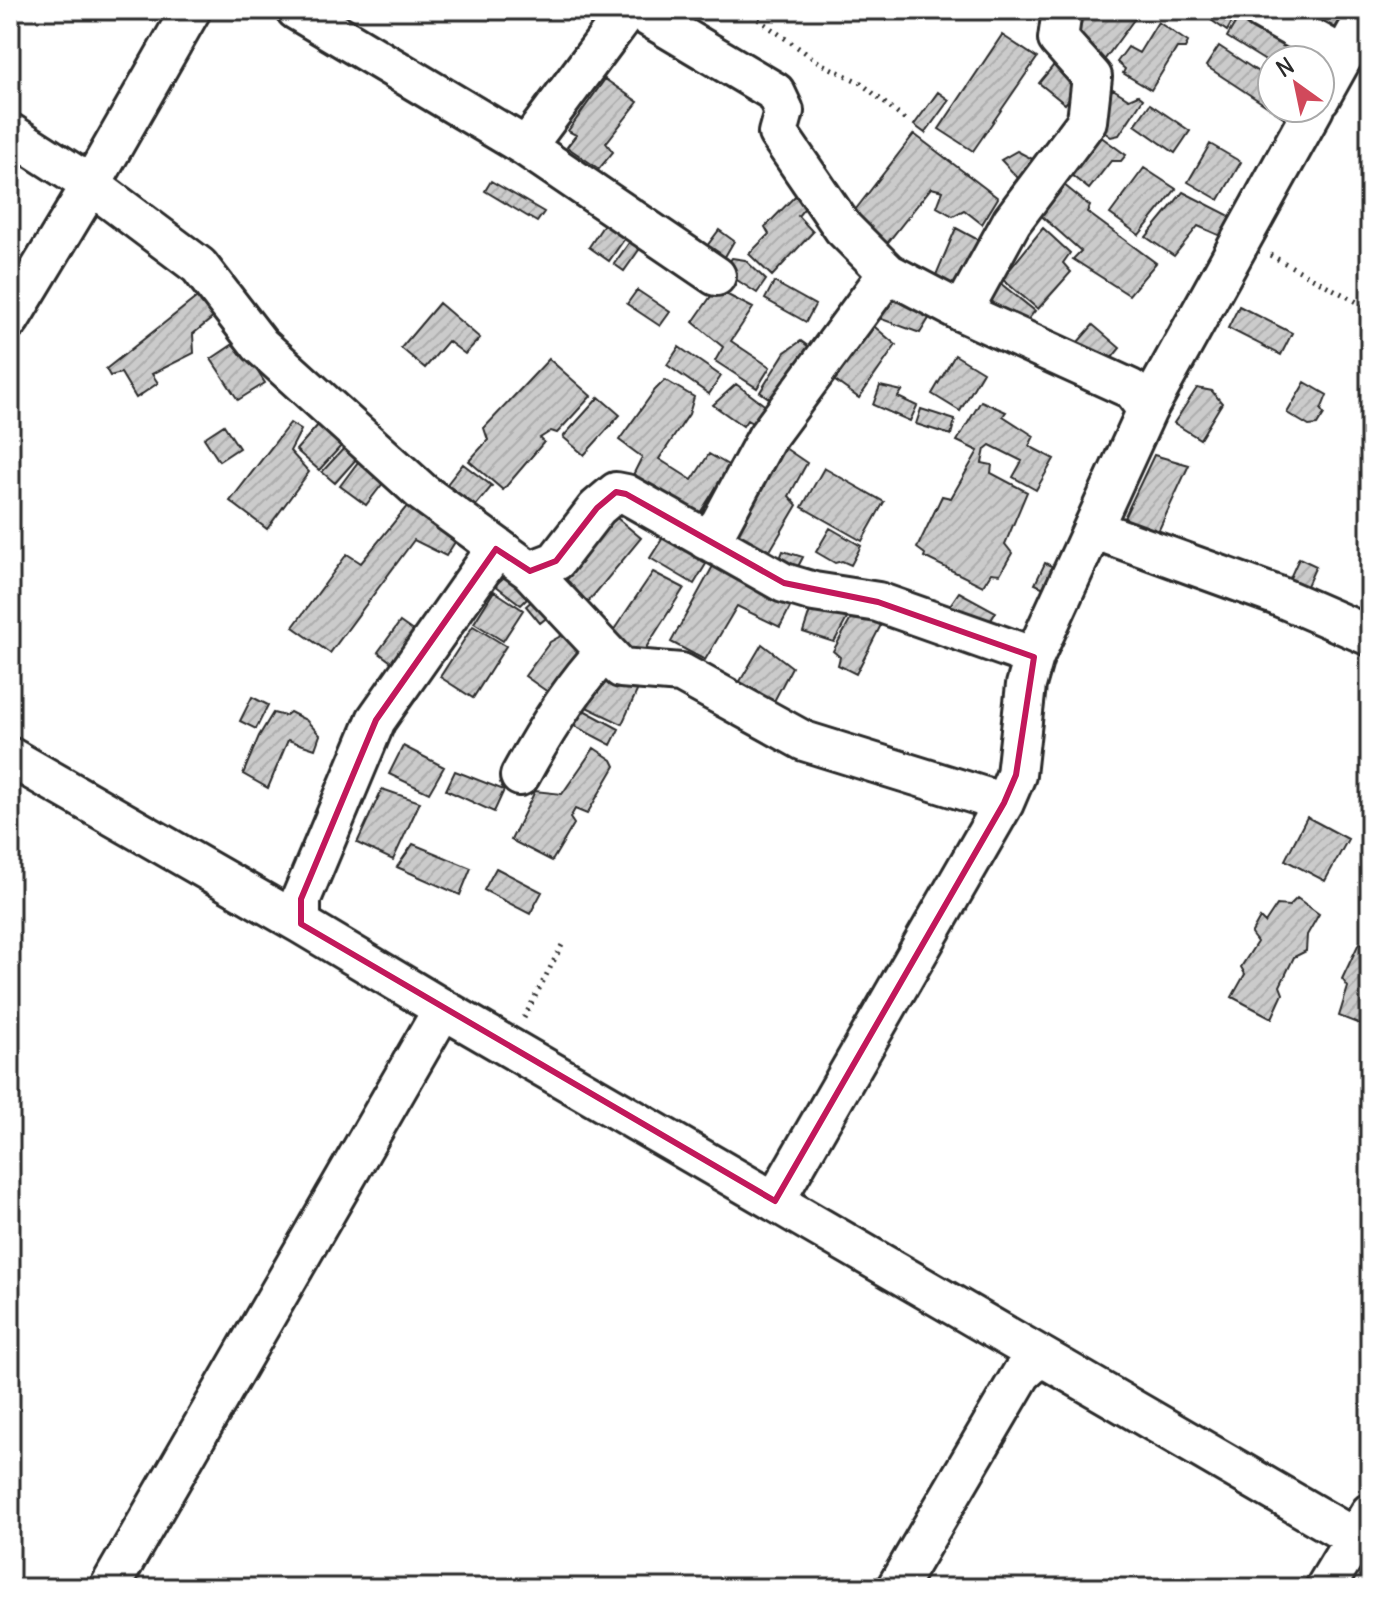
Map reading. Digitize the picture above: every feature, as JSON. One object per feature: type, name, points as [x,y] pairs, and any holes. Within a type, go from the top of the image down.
[{"type":"street","points":[[10,319],[191,10]]},
{"type":"street","points":[[296,10],[526,147],[716,276]]},
{"type":"street","points":[[526,147],[628,10]]},
{"type":"street","points":[[637,10],[775,92],[784,111],[778,133],[843,228],[888,273],[962,312],[1131,389],[1147,410]]},
{"type":"street","points":[[962,312],[1012,221],[1087,121],[1092,77],[1058,39],[1059,13],[1062,10]]},
{"type":"street","points":[[1261,10],[1343,56]]},
{"type":"street","points":[[1336,69],[1369,10]]},
{"type":"street","points":[[775,1201],[1004,803],[1016,775],[1026,685],[1034,657],[1147,410],[1305,124]]},
{"type":"street","points":[[10,133],[91,185],[199,266],[260,345],[423,493],[530,571],[621,668],[681,673],[804,741],[1004,803]]},
{"type":"street","points":[[706,540],[720,524],[767,437],[888,273]]},
{"type":"street","points":[[530,571],[556,561],[597,508],[616,492],[626,494],[784,583],[814,592],[878,602],[1034,657]]},
{"type":"street","points":[[1093,529],[1278,596],[1370,636]]},
{"type":"street","points":[[301,924],[301,899],[376,720],[496,549]]},
{"type":"street","points":[[520,776],[542,736],[590,667],[605,652]]},
{"type":"street","points":[[10,757],[1041,1356],[1365,1533],[1325,1588]]},
{"type":"street","points":[[109,1588],[443,1009]]},
{"type":"street","points":[[896,1588],[1022,1373],[1041,1356]]},
{"type":"path","points":[[745,10],[820,63],[861,83],[905,120]]},
{"type":"path","points":[[1241,239],[1370,309]]},
{"type":"path","points":[[508,1047],[562,945]]},
{"type":"highlighted area","points":[[616,492],[626,494],[784,583],[878,602],[1034,657],[1016,775],[1004,803],[775,1201],[301,924],[301,899],[376,720],[496,549],[530,571],[556,561],[597,508]]},
{"type":"building","points":[[1084,10],[1141,10],[1102,63],[1065,37]]},
{"type":"building","points":[[1218,10],[1229,10],[1236,15],[1227,31],[1211,20]]},
{"type":"building","points":[[1302,10],[1348,10],[1332,40],[1300,20],[1305,13]]},
{"type":"building","points":[[1239,16],[1286,44],[1256,44],[1256,55],[1227,37]]},
{"type":"building","points":[[1158,22],[1188,42],[1185,48],[1177,48],[1151,90],[1123,73],[1125,69],[1117,62],[1128,47],[1139,53]]},
{"type":"building","points":[[1002,35],[1037,58],[973,151],[939,129]]},
{"type":"building","points":[[1219,46],[1256,70],[1256,99],[1206,66]]},
{"type":"building","points":[[1058,60],[1084,81],[1065,104],[1039,83]]},
{"type":"building","points":[[605,79],[638,102],[606,143],[613,152],[599,169],[567,147],[576,135],[568,131]]},
{"type":"building","points":[[1113,89],[1129,99],[1138,95],[1143,99],[1119,135],[1111,137],[1094,125],[1093,115]]},
{"type":"building","points":[[938,92],[949,100],[925,133],[914,125]]},
{"type":"building","points":[[1150,104],[1190,131],[1175,153],[1135,125]]},
{"type":"building","points":[[1093,131],[1126,155],[1121,161],[1111,161],[1089,189],[1066,171]]},
{"type":"building","points":[[914,134],[998,198],[982,224],[964,210],[953,216],[937,207],[943,191],[931,188],[885,246],[849,218]]},
{"type":"building","points":[[1210,144],[1241,162],[1219,200],[1188,182]]},
{"type":"building","points":[[1017,151],[1044,165],[1019,194],[1011,187],[1018,178],[1001,160]]},
{"type":"building","points":[[1144,168],[1176,189],[1139,235],[1110,214]]},
{"type":"building","points":[[1058,180],[1090,206],[1087,212],[1156,263],[1129,295],[1073,259],[1081,251],[1036,211]]},
{"type":"building","points":[[491,181],[544,212],[537,222],[485,191]]},
{"type":"building","points":[[802,189],[812,199],[798,216],[813,232],[772,276],[749,254],[769,234],[765,227]]},
{"type":"building","points":[[1183,192],[1236,219],[1223,237],[1198,226],[1174,256],[1146,237]]},
{"type":"building","points":[[609,217],[630,231],[609,261],[589,247]]},
{"type":"building","points":[[956,228],[984,243],[959,297],[933,282]]},
{"type":"building","points":[[1043,228],[1070,253],[1063,263],[1071,272],[1038,309],[1002,279]]},
{"type":"building","points":[[719,230],[734,241],[719,267],[701,254]]},
{"type":"building","points":[[636,233],[646,240],[624,271],[614,264]]},
{"type":"building","points":[[732,258],[745,260],[766,280],[757,293],[723,271]]},
{"type":"building","points":[[774,282],[815,305],[806,322],[765,299]]},
{"type":"building","points":[[892,283],[936,307],[920,333],[876,317]]},
{"type":"building","points":[[1000,283],[1035,311],[1021,328],[986,299]]},
{"type":"building","points":[[716,289],[753,308],[731,341],[770,367],[757,388],[715,361],[723,347],[693,322]]},
{"type":"building","points":[[637,290],[670,312],[660,326],[627,304]]},
{"type":"building","points":[[201,294],[215,316],[193,334],[194,353],[152,374],[158,383],[136,398],[121,373],[110,376],[106,369]]},
{"type":"building","points":[[439,303],[480,338],[465,354],[448,341],[425,368],[401,348]]},
{"type":"building","points":[[1239,306],[1292,333],[1281,355],[1228,328]]},
{"type":"building","points":[[869,322],[896,345],[859,398],[831,378]]},
{"type":"building","points":[[1093,325],[1120,348],[1106,365],[1078,342]]},
{"type":"building","points":[[238,341],[265,383],[238,400],[211,359]]},
{"type":"building","points":[[801,341],[816,352],[779,405],[760,392],[785,352]]},
{"type":"building","points":[[679,347],[721,376],[709,394],[667,365]]},
{"type":"building","points":[[955,355],[983,372],[960,411],[932,394]]},
{"type":"building","points":[[549,359],[591,396],[557,433],[551,431],[540,438],[544,442],[503,490],[469,461],[488,440],[484,428]]},
{"type":"building","points":[[665,380],[694,397],[689,414],[659,459],[692,480],[709,454],[730,466],[698,516],[629,483],[642,457],[619,440]]},
{"type":"building","points":[[1305,382],[1327,395],[1321,410],[1324,414],[1317,425],[1309,426],[1287,413]]},
{"type":"building","points":[[736,384],[771,410],[759,427],[747,420],[743,426],[713,405]]},
{"type":"building","points":[[880,386],[902,391],[898,397],[917,406],[910,421],[873,405]]},
{"type":"building","points":[[1197,388],[1212,391],[1222,403],[1200,439],[1174,423]]},
{"type":"building","points":[[599,397],[620,415],[584,455],[563,437]]},
{"type":"building","points":[[981,401],[1006,412],[1003,416],[1034,436],[1029,446],[1054,459],[1036,490],[1013,477],[1022,461],[990,445],[985,449],[982,463],[992,465],[991,473],[1027,492],[1005,544],[1012,553],[1000,574],[991,573],[983,586],[924,557],[925,554],[917,548],[942,496],[951,498],[978,451],[957,441]]},
{"type":"building","points":[[921,409],[955,420],[951,435],[916,424]]},
{"type":"building","points":[[290,423],[301,430],[290,451],[309,472],[267,529],[230,501]]},
{"type":"building","points":[[224,425],[239,448],[219,461],[204,438]]},
{"type":"building","points":[[318,425],[342,445],[319,470],[296,450]]},
{"type":"building","points":[[346,446],[358,457],[335,483],[322,472]]},
{"type":"building","points":[[782,446],[807,463],[789,496],[797,505],[764,561],[731,542],[749,511],[745,506]]},
{"type":"building","points":[[1154,455],[1189,465],[1157,534],[1124,518]]},
{"type":"building","points":[[361,458],[387,478],[366,505],[340,486]]},
{"type":"building","points":[[463,464],[492,486],[472,510],[444,488]]},
{"type":"building","points":[[824,468],[884,502],[862,541],[802,507]]},
{"type":"building","points":[[412,500],[457,539],[446,556],[414,540],[330,653],[293,627],[347,554],[361,563]]},
{"type":"building","points":[[611,513],[641,538],[584,607],[557,578]]},
{"type":"building","points":[[830,528],[861,546],[851,565],[842,561],[835,563],[816,552]]},
{"type":"building","points":[[666,533],[709,559],[694,584],[650,558]]},
{"type":"building","points":[[783,551],[803,557],[793,576],[777,566]]},
{"type":"building","points":[[718,557],[795,598],[780,627],[737,606],[705,660],[671,642]]},
{"type":"building","points":[[1299,558],[1316,566],[1306,588],[1289,580]]},
{"type":"building","points":[[1045,563],[1060,570],[1051,591],[1035,584]]},
{"type":"building","points":[[653,572],[684,588],[640,657],[609,637]]},
{"type":"building","points":[[508,574],[530,596],[521,605],[495,585]]},
{"type":"building","points":[[494,591],[523,610],[503,641],[474,623]]},
{"type":"building","points":[[959,592],[996,612],[986,628],[946,611]]},
{"type":"building","points":[[535,598],[550,615],[540,623],[526,606]]},
{"type":"building","points":[[811,608],[849,615],[834,642],[803,632]]},
{"type":"building","points":[[856,610],[882,623],[856,674],[838,665],[840,657],[833,651]]},
{"type":"building","points":[[400,622],[417,634],[394,664],[378,652]]},
{"type":"building","points":[[473,626],[506,646],[473,698],[440,677]]},
{"type":"building","points":[[568,632],[584,653],[552,695],[525,676],[550,642]]},
{"type":"building","points":[[762,644],[792,667],[771,707],[736,688]]},
{"type":"building","points":[[600,671],[638,689],[622,724],[578,703]]},
{"type":"building","points":[[252,697],[268,705],[256,729],[240,721]]},
{"type":"building","points":[[578,707],[619,729],[611,745],[569,723]]},
{"type":"building","points":[[290,712],[306,720],[320,735],[315,749],[288,740],[268,788],[243,774],[259,736],[273,713],[285,716]]},
{"type":"building","points":[[403,746],[444,767],[429,793],[389,774]]},
{"type":"building","points":[[594,748],[612,760],[615,766],[587,814],[575,809],[570,818],[574,824],[552,861],[511,840],[535,791],[562,794]]},
{"type":"building","points":[[455,771],[504,790],[494,812],[446,790]]},
{"type":"building","points":[[382,789],[420,802],[393,860],[357,843]]},
{"type":"building","points":[[1307,817],[1348,839],[1325,881],[1285,860]]},
{"type":"building","points":[[413,844],[471,868],[460,895],[397,867]]},
{"type":"building","points":[[496,868],[542,892],[530,914],[484,890]]},
{"type":"building","points":[[1297,898],[1319,914],[1307,935],[1306,951],[1294,957],[1280,986],[1283,994],[1272,1018],[1232,997],[1245,974],[1241,967],[1257,942],[1251,934],[1260,918],[1265,923],[1277,905],[1289,906]]},
{"type":"building","points":[[1359,943],[1370,948],[1370,1018],[1367,1027],[1339,1016],[1348,987],[1342,979]]}]
